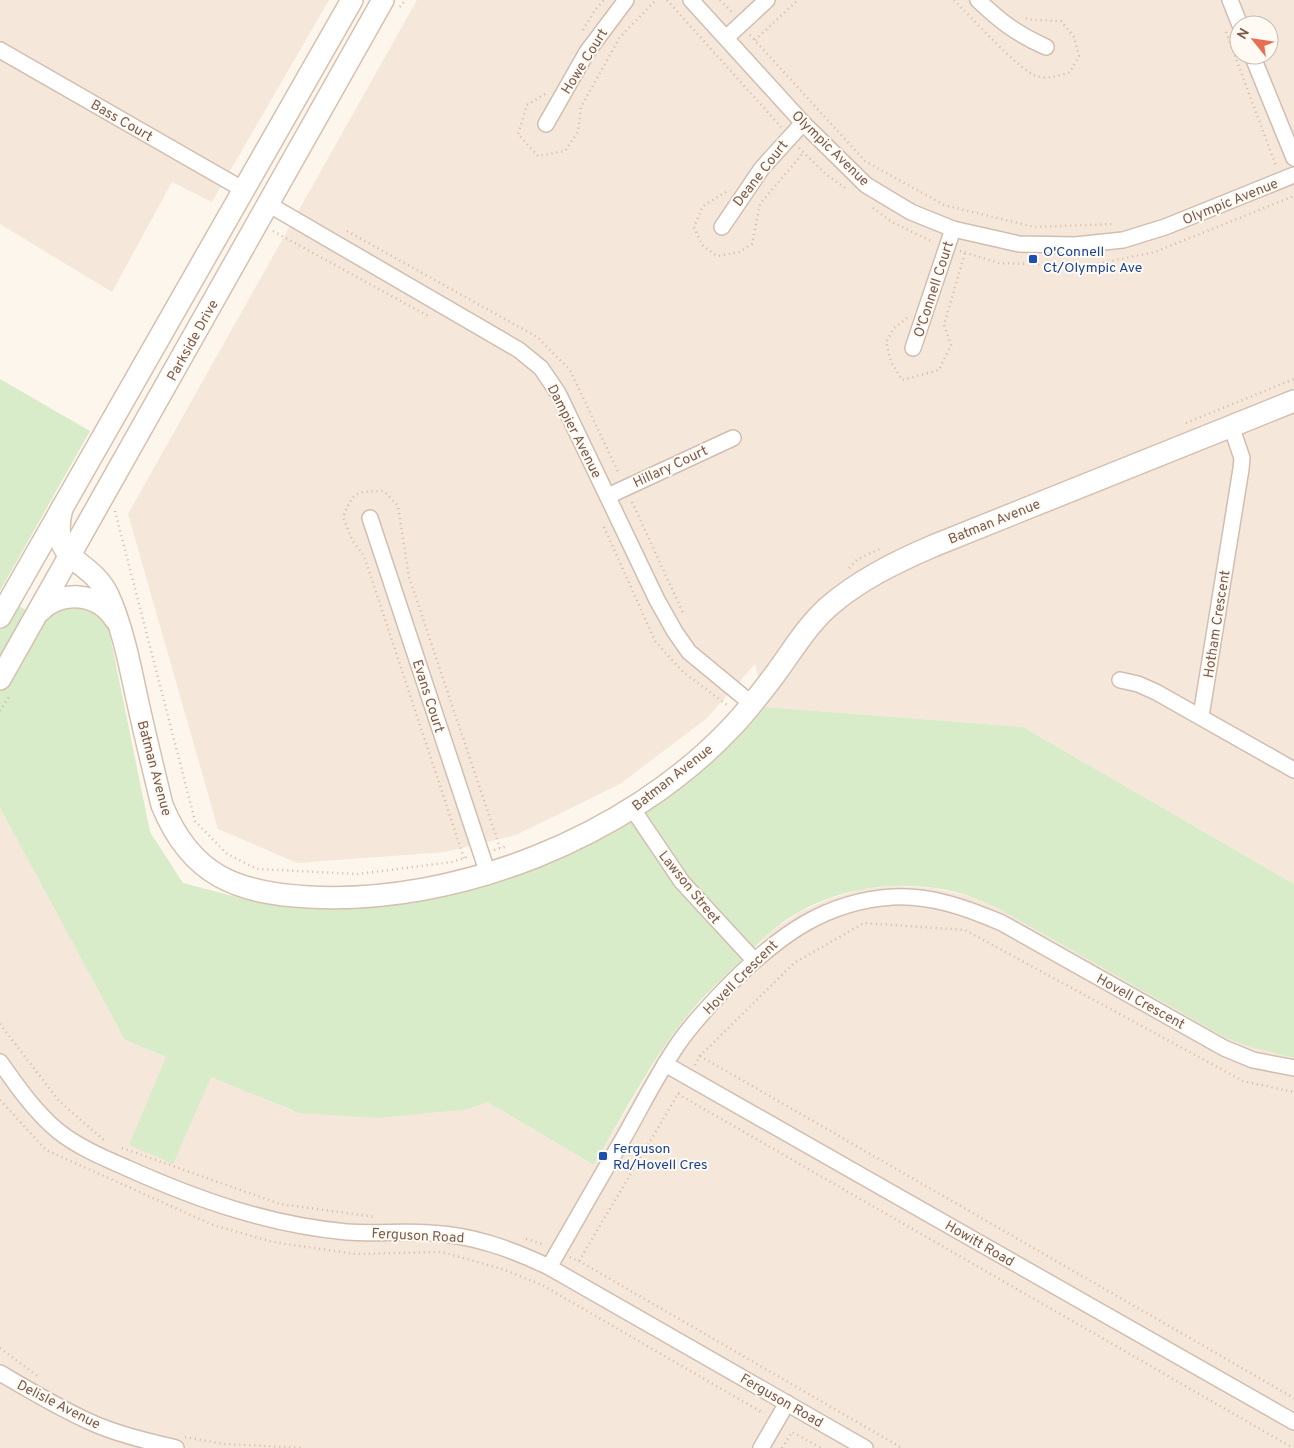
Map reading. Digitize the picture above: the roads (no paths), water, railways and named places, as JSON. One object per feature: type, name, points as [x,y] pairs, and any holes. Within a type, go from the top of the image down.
[{"type":"street","name":"Parkside Drive","points":[[0,617],[352,0]]},
{"type":"street","name":"Parkside Drive","points":[[0,679],[37,614],[69,548],[268,204],[383,0]]},
{"type":"street","name":"Howe Court","points":[[546,124],[587,52],[626,0]]},
{"type":"street","name":"Olympic Avenue","points":[[691,0],[802,123],[866,185],[911,212],[953,229],[1019,244],[1075,245],[1123,240],[1165,227],[1294,175]]},
{"type":"street","points":[[726,38],[767,0]]},
{"type":"street","points":[[978,0],[1018,35],[1046,47]]},
{"type":"street","points":[[1230,0],[1236,15]]},
{"type":"street","name":"Bass Court","points":[[0,50],[244,190]]},
{"type":"street","points":[[1256,65],[1294,158]]},
{"type":"street","name":"Deane Court","points":[[722,227],[762,168],[802,123]]},
{"type":"street","points":[[244,190],[268,204]]},
{"type":"street","name":"Dampier Avenue","points":[[268,204],[519,350],[541,368],[558,393],[657,600],[675,632],[689,652],[745,698]]},
{"type":"street","name":"O'Connell Court","points":[[913,348],[953,229]]},
{"type":"street","name":"Batman Avenue","points":[[37,614],[53,601],[78,596],[94,601],[106,608],[121,635],[162,805],[172,830],[188,851],[207,868],[230,882],[254,891],[280,895],[320,898],[416,890],[488,874],[531,859],[586,835],[632,808],[696,760],[728,732],[745,698],[828,608],[860,582],[901,560],[933,546],[1294,401]]},
{"type":"street","name":"Hotham Crescent","points":[[1201,716],[1241,469],[1238,443],[1231,426]]},
{"type":"street","name":"Hillary Court","points":[[608,496],[733,438]]},
{"type":"street","points":[[0,633],[13,616],[47,557],[69,548],[58,527],[62,508]]},
{"type":"street","name":"Evans Court","points":[[370,518],[488,874]]},
{"type":"street","name":"Batman Avenue","points":[[69,548],[94,558],[114,582],[123,611],[121,635]]},
{"type":"street","points":[[1120,680],[1138,684],[1156,692],[1294,770]]},
{"type":"street","name":"Lawson Street","points":[[632,808],[682,882],[754,960]]},
{"type":"street","name":"Hovell Crescent","points":[[549,1267],[666,1064],[708,1008],[754,960],[782,936],[834,909],[893,897],[921,898],[954,904],[1002,923],[1224,1048],[1253,1060],[1294,1068]]},
{"type":"street","name":"Ferguson Road","points":[[0,1062],[26,1101],[59,1132],[95,1154],[215,1205],[307,1227],[350,1232],[432,1233],[471,1238],[514,1250],[549,1267],[864,1448]]},
{"type":"street","name":"Howitt Road","points":[[666,1064],[1294,1422]]},
{"type":"street","name":"Delisle Avenue","points":[[0,1373],[40,1397],[89,1422],[136,1438],[178,1442]]},
{"type":"street","points":[[761,1448],[787,1403]]},
{"type":"place","name":"O'Connell Ct/Olympic Ave","points":[[1033,259]]},
{"type":"place","name":"Ferguson Rd/Hovell Cres","points":[[603,1156]]}]
